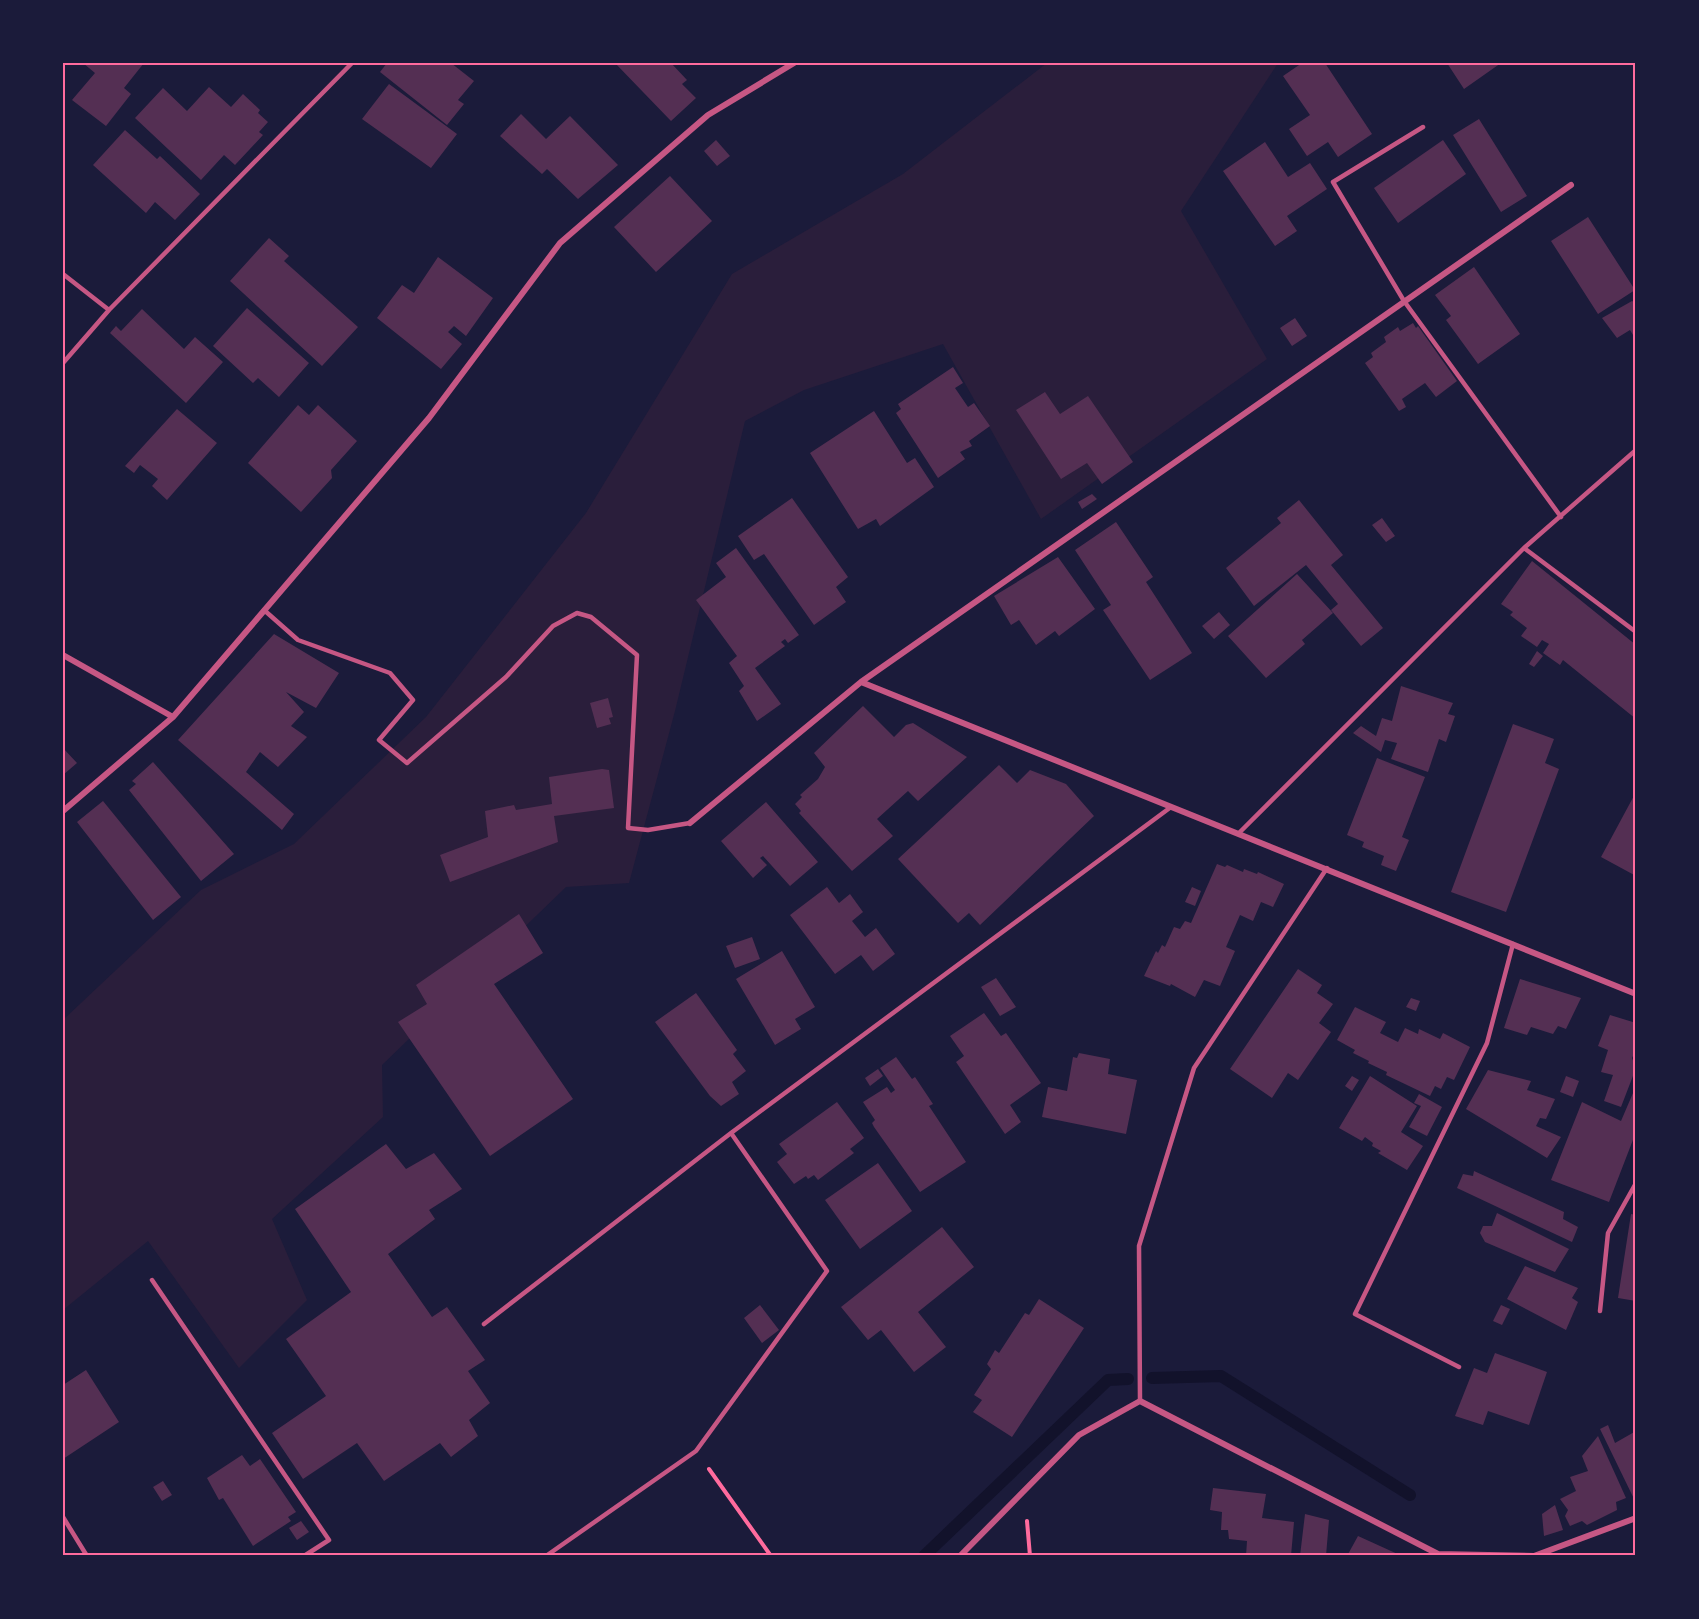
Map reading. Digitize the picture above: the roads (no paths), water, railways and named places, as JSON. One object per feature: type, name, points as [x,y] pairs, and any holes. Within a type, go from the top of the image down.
[{"type":"street","points":[[63,811],[173,717],[429,418],[560,243],[708,115],[794,63]]},
{"type":"street","points":[[690,823],[861,682],[1571,185]]},
{"type":"street","points":[[63,655],[173,717]]},
{"type":"street","points":[[861,682],[1636,994]]},
{"type":"street","points":[[960,1556],[1079,1435],[1140,1401],[1438,1554],[1534,1556],[1636,1518]]},
{"type":"lane","points":[[63,363],[109,310],[352,63]]},
{"type":"lane","points":[[1423,127],[1333,182],[1404,302],[1561,517]]},
{"type":"lane","points":[[63,274],[109,310]]},
{"type":"lane","points":[[1239,834],[1524,548],[1636,450]]},
{"type":"lane","points":[[1524,548],[1636,632]]},
{"type":"lane","points":[[264,610],[298,640],[390,673],[412,700],[380,740],[406,763],[506,677],[553,627],[577,613],[591,618],[638,655],[628,828],[648,830],[690,823]]},
{"type":"lane","points":[[483,1324],[731,1133],[1171,807]]},
{"type":"lane","points":[[1140,1401],[1139,1246],[1194,1068],[1327,868]]},
{"type":"lane","points":[[1460,1367],[1355,1314],[1487,1043],[1513,944]]},
{"type":"lane","points":[[546,1556],[696,1451],[827,1271],[731,1133]]},
{"type":"lane","points":[[1600,1311],[1608,1233],[1636,1183]]},
{"type":"lane","points":[[152,1281],[329,1540],[304,1556]]},
{"type":"lane","points":[[63,1517],[87,1556]]},
{"type":"waterway","points":[[1152,1378],[1221,1376],[1410,1495]]},
{"type":"waterway","points":[[924,1556],[1108,1380],[1128,1379]]}]
